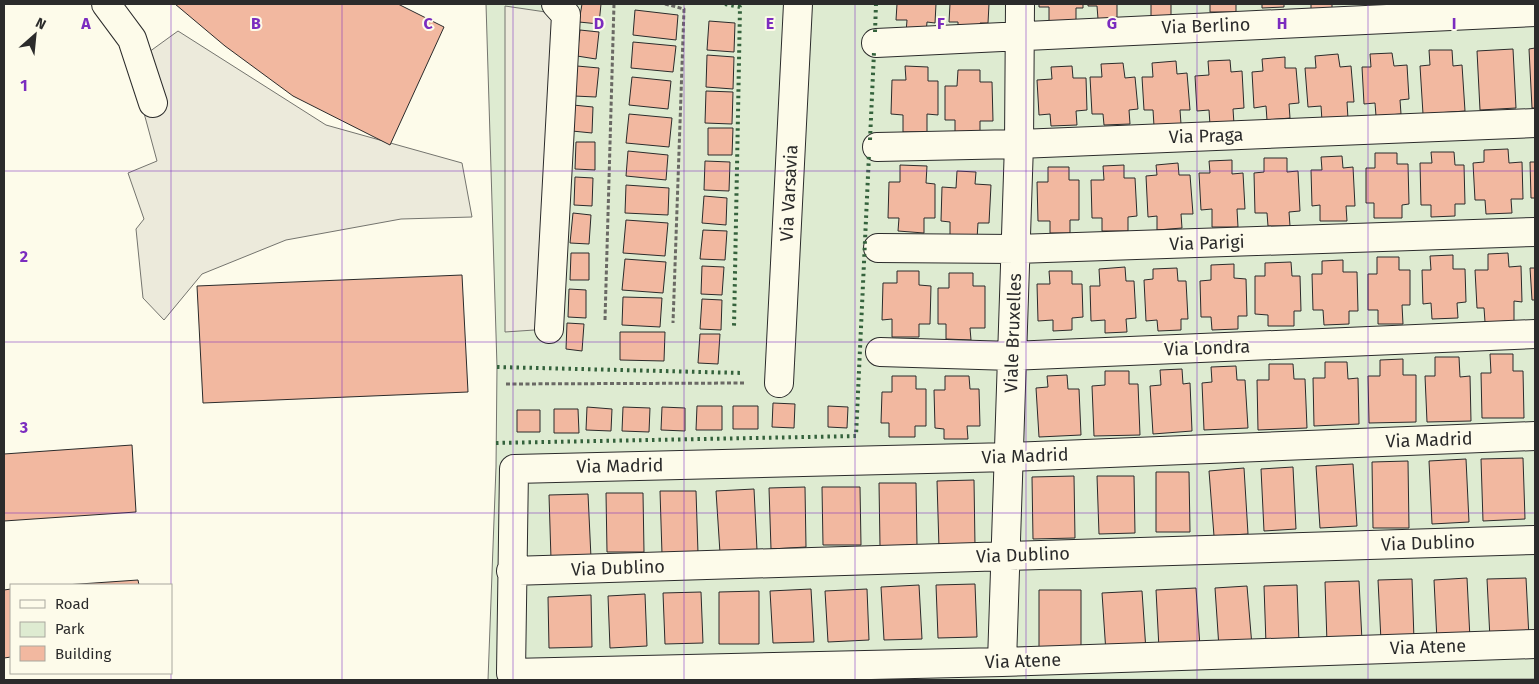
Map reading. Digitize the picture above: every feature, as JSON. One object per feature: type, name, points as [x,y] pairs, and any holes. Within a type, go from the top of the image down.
[{"type":"lane","points":[[549,329],[566,14],[556,4]]},
{"type":"lane","name":"Via Varsavia","points":[[780,383],[798,4]]},
{"type":"lane","name":"Viale Bruxelles","points":[[1002,662],[1007,556],[1019,144],[1020,4]]},
{"type":"lane","points":[[110,9],[132,39],[153,103]]},
{"type":"lane","name":"Via Berlino","points":[[876,42],[1535,12]]},
{"type":"lane","name":"Via Praga","points":[[877,147],[1019,144],[1535,123]]},
{"type":"lane","name":"Via Parigi","points":[[878,248],[1016,249],[1535,232]]},
{"type":"lane","name":"Via Londra","points":[[880,352],[1012,356],[1535,334]]},
{"type":"lane","name":"Via Madrid","points":[[511,571],[514,469],[1010,457],[1535,436]]},
{"type":"lane","name":"Via Dublino","points":[[511,571],[1535,540]]},
{"type":"lane","name":"Via Atene","points":[[511,571],[511,673],[1002,662],[1535,644]]},
{"type":"path","points":[[605,320],[614,4]]},
{"type":"path","points":[[665,4],[684,10],[673,323]]},
{"type":"path","points":[[506,384],[780,383]]},
{"type":"green space","points":[[486,4],[1535,4],[1535,679],[488,680],[496,467],[497,367]]},
{"type":"shaded area","points":[[505,6],[566,15],[549,329],[505,332]]},
{"type":"shaded area","points":[[178,31],[326,125],[462,163],[472,217],[401,219],[286,240],[202,274],[164,320],[143,298],[136,229],[144,219],[128,173],[157,161],[131,65]]},
{"type":"building","points":[[175,4],[398,4],[444,27],[390,145],[293,96],[225,46]]},
{"type":"building","points":[[582,4],[601,4],[599,24],[579,22]]},
{"type":"building","points":[[897,4],[936,4],[935,23],[927,22],[926,34],[906,33],[907,20],[896,20]]},
{"type":"building","points":[[950,4],[989,4],[988,23],[980,23],[980,32],[958,31],[958,22],[949,22]]},
{"type":"building","points":[[1039,4],[1083,4],[1083,8],[1076,8],[1076,21],[1049,21],[1049,7],[1039,7]]},
{"type":"building","points":[[1088,4],[1117,4],[1117,18],[1098,19],[1097,6],[1088,6]]},
{"type":"building","points":[[1151,4],[1171,4],[1171,16],[1151,16]]},
{"type":"building","points":[[1210,4],[1236,4],[1236,12],[1210,12]]},
{"type":"building","points":[[1262,4],[1284,4],[1284,7],[1262,8]]},
{"type":"building","points":[[1311,4],[1332,4],[1332,11],[1311,11]]},
{"type":"building","points":[[635,10],[678,15],[676,40],[633,35]]},
{"type":"building","points":[[709,21],[735,23],[734,52],[707,50]]},
{"type":"building","points":[[580,30],[599,32],[596,59],[577,56]]},
{"type":"building","points":[[633,42],[676,46],[673,72],[631,68]]},
{"type":"building","points":[[1535,48],[1535,108],[1532,108],[1529,49]]},
{"type":"building","points":[[1513,49],[1516,108],[1480,110],[1477,51]]},
{"type":"building","points":[[1429,50],[1452,50],[1453,66],[1462,65],[1465,111],[1423,114],[1420,66],[1430,65]]},
{"type":"building","points":[[1392,53],[1394,66],[1407,65],[1409,99],[1400,100],[1401,114],[1376,116],[1375,103],[1364,104],[1362,67],[1371,67],[1370,54]]},
{"type":"building","points":[[1338,54],[1340,67],[1351,66],[1354,102],[1347,102],[1348,119],[1322,121],[1321,106],[1308,107],[1305,68],[1316,68],[1315,56]]},
{"type":"building","points":[[707,55],[734,57],[733,89],[706,87]]},
{"type":"building","points":[[1285,57],[1285,68],[1296,68],[1299,103],[1289,104],[1290,118],[1267,120],[1266,106],[1254,108],[1252,72],[1263,71],[1262,59]]},
{"type":"building","points":[[1230,60],[1231,72],[1242,71],[1244,108],[1233,109],[1234,124],[1210,125],[1209,110],[1197,111],[1195,76],[1209,75],[1208,61]]},
{"type":"building","points":[[1176,61],[1177,74],[1187,73],[1190,110],[1180,110],[1181,124],[1154,126],[1153,110],[1144,110],[1142,77],[1153,77],[1152,63]]},
{"type":"building","points":[[1123,63],[1125,78],[1135,77],[1138,109],[1129,110],[1130,124],[1104,125],[1103,114],[1092,114],[1090,77],[1102,77],[1101,64]]},
{"type":"building","points":[[577,66],[599,68],[596,97],[574,96]]},
{"type":"building","points":[[905,66],[928,67],[928,81],[938,81],[938,115],[927,114],[927,132],[903,132],[903,115],[891,114],[892,80],[906,80]]},
{"type":"building","points":[[1072,66],[1073,78],[1086,78],[1087,110],[1076,111],[1077,125],[1051,126],[1050,114],[1039,115],[1037,80],[1052,79],[1051,67]]},
{"type":"building","points":[[958,70],[980,70],[980,82],[992,82],[993,121],[980,121],[980,132],[955,132],[955,120],[945,120],[945,86],[957,86]]},
{"type":"building","points":[[632,77],[671,81],[668,109],[629,105]]},
{"type":"building","points":[[706,91],[733,92],[732,124],[705,123]]},
{"type":"building","points":[[573,105],[593,107],[592,133],[572,131]]},
{"type":"building","points":[[629,114],[672,118],[669,147],[626,143]]},
{"type":"building","points":[[708,128],[733,128],[732,155],[708,155]]},
{"type":"building","points":[[576,142],[595,142],[595,170],[575,169]]},
{"type":"building","points":[[1508,149],[1509,163],[1522,162],[1523,199],[1511,199],[1512,213],[1486,214],[1485,200],[1475,200],[1473,163],[1484,162],[1484,150]]},
{"type":"building","points":[[628,151],[668,155],[666,180],[626,176]]},
{"type":"building","points":[[1431,152],[1454,152],[1455,165],[1464,165],[1465,204],[1455,204],[1455,216],[1431,217],[1431,205],[1421,205],[1420,163],[1432,163]]},
{"type":"building","points":[[1375,153],[1397,153],[1397,164],[1408,164],[1409,204],[1402,205],[1402,218],[1374,218],[1374,203],[1366,203],[1366,168],[1375,168]]},
{"type":"building","points":[[1342,156],[1343,168],[1353,167],[1355,206],[1346,206],[1347,221],[1320,221],[1320,205],[1312,206],[1311,170],[1322,170],[1321,157]]},
{"type":"building","points":[[1264,158],[1287,158],[1287,172],[1298,171],[1300,211],[1289,212],[1290,226],[1268,226],[1267,213],[1255,213],[1254,173],[1264,172]]},
{"type":"building","points":[[1232,160],[1232,174],[1243,173],[1245,209],[1237,209],[1238,227],[1212,227],[1212,209],[1201,210],[1199,173],[1210,173],[1209,161]]},
{"type":"building","points":[[705,161],[730,162],[729,191],[704,190]]},
{"type":"building","points":[[1530,162],[1535,162],[1535,198],[1531,198]]},
{"type":"building","points":[[1178,163],[1179,175],[1190,175],[1193,214],[1181,214],[1182,228],[1157,230],[1157,216],[1148,217],[1146,176],[1157,175],[1156,165]]},
{"type":"building","points":[[900,165],[927,166],[926,183],[935,184],[935,218],[924,218],[924,233],[898,231],[899,218],[888,218],[889,182],[900,182]]},
{"type":"building","points":[[1124,165],[1124,178],[1135,178],[1137,216],[1128,217],[1128,231],[1102,231],[1102,218],[1092,218],[1091,180],[1104,180],[1103,166]]},
{"type":"building","points":[[1048,167],[1069,167],[1069,180],[1079,180],[1079,220],[1070,220],[1070,233],[1050,233],[1050,221],[1038,221],[1037,182],[1048,182]]},
{"type":"building","points":[[957,171],[976,172],[975,184],[991,185],[989,223],[978,223],[977,239],[950,238],[950,222],[941,221],[942,187],[956,188]]},
{"type":"building","points":[[575,177],[593,178],[592,206],[574,205]]},
{"type":"building","points":[[626,185],[669,188],[668,215],[625,213]]},
{"type":"building","points":[[704,196],[727,198],[726,225],[702,223]]},
{"type":"building","points":[[573,213],[591,215],[589,244],[570,243]]},
{"type":"building","points":[[626,220],[668,223],[665,256],[623,253]]},
{"type":"building","points":[[703,230],[727,231],[725,260],[700,259]]},
{"type":"building","points":[[571,253],[589,253],[589,280],[570,280]]},
{"type":"building","points":[[1508,253],[1509,267],[1521,266],[1522,302],[1514,301],[1514,321],[1485,322],[1484,308],[1477,308],[1475,270],[1488,270],[1488,254]]},
{"type":"building","points":[[1453,255],[1453,269],[1465,269],[1466,302],[1457,303],[1458,318],[1432,319],[1431,303],[1423,304],[1422,270],[1431,270],[1430,256]]},
{"type":"building","points":[[1377,257],[1399,257],[1399,270],[1410,270],[1410,305],[1402,305],[1403,324],[1378,324],[1378,310],[1368,310],[1368,274],[1377,274]]},
{"type":"building","points":[[625,259],[666,262],[663,293],[622,290]]},
{"type":"building","points":[[1343,260],[1343,272],[1357,272],[1358,311],[1349,311],[1349,324],[1324,325],[1323,310],[1313,310],[1312,274],[1322,274],[1322,261]]},
{"type":"building","points":[[1291,262],[1292,276],[1300,276],[1301,311],[1294,311],[1294,326],[1268,326],[1268,315],[1255,314],[1255,276],[1265,276],[1265,263]]},
{"type":"building","points":[[1234,264],[1234,278],[1246,279],[1247,316],[1238,316],[1238,329],[1212,330],[1211,317],[1201,317],[1200,281],[1211,280],[1211,265]]},
{"type":"building","points":[[702,266],[724,267],[722,295],[701,294]]},
{"type":"building","points":[[1125,267],[1126,281],[1134,281],[1136,318],[1126,319],[1127,332],[1105,333],[1105,320],[1091,321],[1090,286],[1100,286],[1099,269]]},
{"type":"building","points":[[1177,268],[1178,281],[1186,281],[1188,319],[1181,319],[1181,330],[1158,331],[1157,320],[1146,321],[1144,280],[1153,279],[1153,269]]},
{"type":"building","points":[[1530,268],[1535,268],[1535,300],[1532,300]]},
{"type":"building","points":[[897,271],[919,271],[919,285],[931,286],[930,324],[919,324],[919,337],[892,337],[892,319],[882,320],[883,283],[897,283]]},
{"type":"building","points":[[1049,271],[1072,271],[1072,284],[1082,284],[1083,317],[1072,318],[1072,330],[1053,331],[1053,320],[1038,321],[1037,284],[1050,284]]},
{"type":"building","points":[[949,273],[973,273],[973,286],[985,286],[985,328],[970,328],[971,340],[946,339],[946,324],[938,324],[938,288],[949,288]]},
{"type":"building","points":[[462,275],[468,392],[203,403],[197,286]]},
{"type":"building","points":[[569,289],[586,290],[586,318],[568,317]]},
{"type":"building","points":[[623,297],[662,298],[660,327],[622,325]]},
{"type":"building","points":[[702,299],[722,300],[721,330],[700,329]]},
{"type":"building","points":[[567,323],[584,324],[582,351],[566,349]]},
{"type":"building","points":[[620,332],[665,332],[664,361],[620,360]]},
{"type":"building","points":[[700,334],[720,334],[718,364],[698,363]]},
{"type":"building","points":[[1490,354],[1513,354],[1513,371],[1523,371],[1524,418],[1482,418],[1481,373],[1491,373]]},
{"type":"building","points":[[1435,357],[1459,357],[1460,377],[1470,376],[1471,421],[1427,422],[1425,376],[1435,376]]},
{"type":"building","points":[[1403,359],[1403,375],[1416,375],[1416,422],[1369,423],[1368,376],[1380,376],[1380,360]]},
{"type":"building","points":[[1325,362],[1347,362],[1348,379],[1358,378],[1359,424],[1314,426],[1313,378],[1325,378]]},
{"type":"building","points":[[1269,364],[1293,364],[1294,379],[1305,379],[1307,428],[1258,430],[1257,380],[1269,380]]},
{"type":"building","points":[[1236,366],[1237,380],[1245,380],[1248,428],[1204,430],[1202,383],[1212,382],[1211,367]]},
{"type":"building","points":[[1182,369],[1183,384],[1190,383],[1192,431],[1153,434],[1150,386],[1161,385],[1160,370]]},
{"type":"building","points":[[1105,371],[1129,371],[1129,384],[1138,384],[1140,435],[1094,436],[1092,386],[1105,385]]},
{"type":"building","points":[[1067,375],[1068,389],[1079,389],[1081,435],[1039,437],[1036,388],[1048,387],[1047,376]]},
{"type":"building","points":[[892,376],[916,376],[916,389],[926,389],[926,426],[915,426],[915,437],[889,437],[889,423],[881,423],[882,392],[892,392]]},
{"type":"building","points":[[945,376],[969,376],[970,389],[979,389],[980,426],[967,426],[968,439],[944,439],[944,429],[935,428],[934,390],[945,390]]},
{"type":"building","points":[[773,403],[795,404],[794,428],[772,427]]},
{"type":"building","points":[[697,406],[722,406],[722,430],[696,430]]},
{"type":"building","points":[[733,406],[758,406],[758,429],[733,429]]},
{"type":"building","points":[[828,406],[848,407],[847,428],[828,427]]},
{"type":"building","points":[[587,407],[612,409],[611,431],[586,430]]},
{"type":"building","points":[[623,407],[650,408],[649,432],[622,431]]},
{"type":"building","points":[[662,407],[685,408],[685,431],[661,430]]},
{"type":"building","points":[[554,409],[578,409],[579,433],[554,433]]},
{"type":"building","points":[[517,410],[540,410],[540,432],[517,432]]},
{"type":"building","points":[[132,445],[136,512],[4,521],[4,454]]},
{"type":"building","points":[[1523,458],[1525,519],[1483,521],[1481,459]]},
{"type":"building","points":[[1466,459],[1469,522],[1432,524],[1429,461]]},
{"type":"building","points":[[1408,461],[1409,528],[1373,528],[1372,462]]},
{"type":"building","points":[[1353,464],[1357,526],[1320,528],[1316,466]]},
{"type":"building","points":[[1293,467],[1296,529],[1264,531],[1261,469]]},
{"type":"building","points":[[1244,468],[1248,534],[1214,536],[1209,471]]},
{"type":"building","points":[[1156,472],[1189,472],[1190,532],[1156,532]]},
{"type":"building","points":[[1074,476],[1075,538],[1033,539],[1032,477]]},
{"type":"building","points":[[1097,476],[1134,476],[1135,533],[1099,534]]},
{"type":"building","points":[[974,480],[975,546],[939,548],[937,481]]},
{"type":"building","points":[[879,483],[916,483],[917,545],[880,546]]},
{"type":"building","points":[[805,487],[806,547],[771,549],[769,488]]},
{"type":"building","points":[[822,487],[860,487],[861,545],[823,545]]},
{"type":"building","points":[[754,489],[757,550],[720,553],[716,491]]},
{"type":"building","points":[[660,491],[696,491],[698,553],[662,554]]},
{"type":"building","points":[[606,493],[643,493],[644,552],[607,552]]},
{"type":"building","points":[[588,494],[591,558],[551,559],[549,495]]},
{"type":"building","points":[[1467,578],[1470,639],[1437,641],[1434,580]]},
{"type":"building","points":[[1526,578],[1529,638],[1490,639],[1487,579]]},
{"type":"building","points":[[1412,579],[1414,640],[1381,641],[1378,580]]},
{"type":"building","points":[[138,580],[139,584],[80,584]]},
{"type":"building","points":[[1359,581],[1362,641],[1327,643],[1325,582]]},
{"type":"building","points":[[975,584],[977,637],[938,638],[936,585]]},
{"type":"building","points":[[919,585],[922,639],[884,640],[881,587]]},
{"type":"building","points":[[1297,585],[1299,643],[1266,644],[1264,586]]},
{"type":"building","points":[[1247,586],[1252,646],[1219,648],[1215,588]]},
{"type":"building","points":[[1196,588],[1200,647],[1159,649],[1156,590]]},
{"type":"building","points":[[10,589],[10,657],[4,658],[4,590]]},
{"type":"building","points":[[811,589],[814,642],[773,643],[770,591]]},
{"type":"building","points":[[867,589],[869,640],[828,642],[825,591]]},
{"type":"building","points":[[1039,590],[1081,590],[1081,653],[1039,653]]},
{"type":"building","points":[[759,591],[759,644],[719,644],[719,592]]},
{"type":"building","points":[[1142,591],[1146,651],[1106,653],[1102,593]]},
{"type":"building","points":[[701,592],[703,643],[665,644],[663,593]]},
{"type":"building","points":[[645,594],[647,646],[610,648],[608,596]]},
{"type":"building","points":[[591,595],[592,647],[549,648],[548,597]]},
{"type":"hedge","points":[[725,4],[740,7],[734,327]]},
{"type":"hedge","points":[[875,32],[876,4]]},
{"type":"hedge","points":[[870,140],[874,52]]},
{"type":"hedge","points":[[496,443],[856,436],[869,154]]},
{"type":"hedge","points":[[497,367],[743,373]]}]
